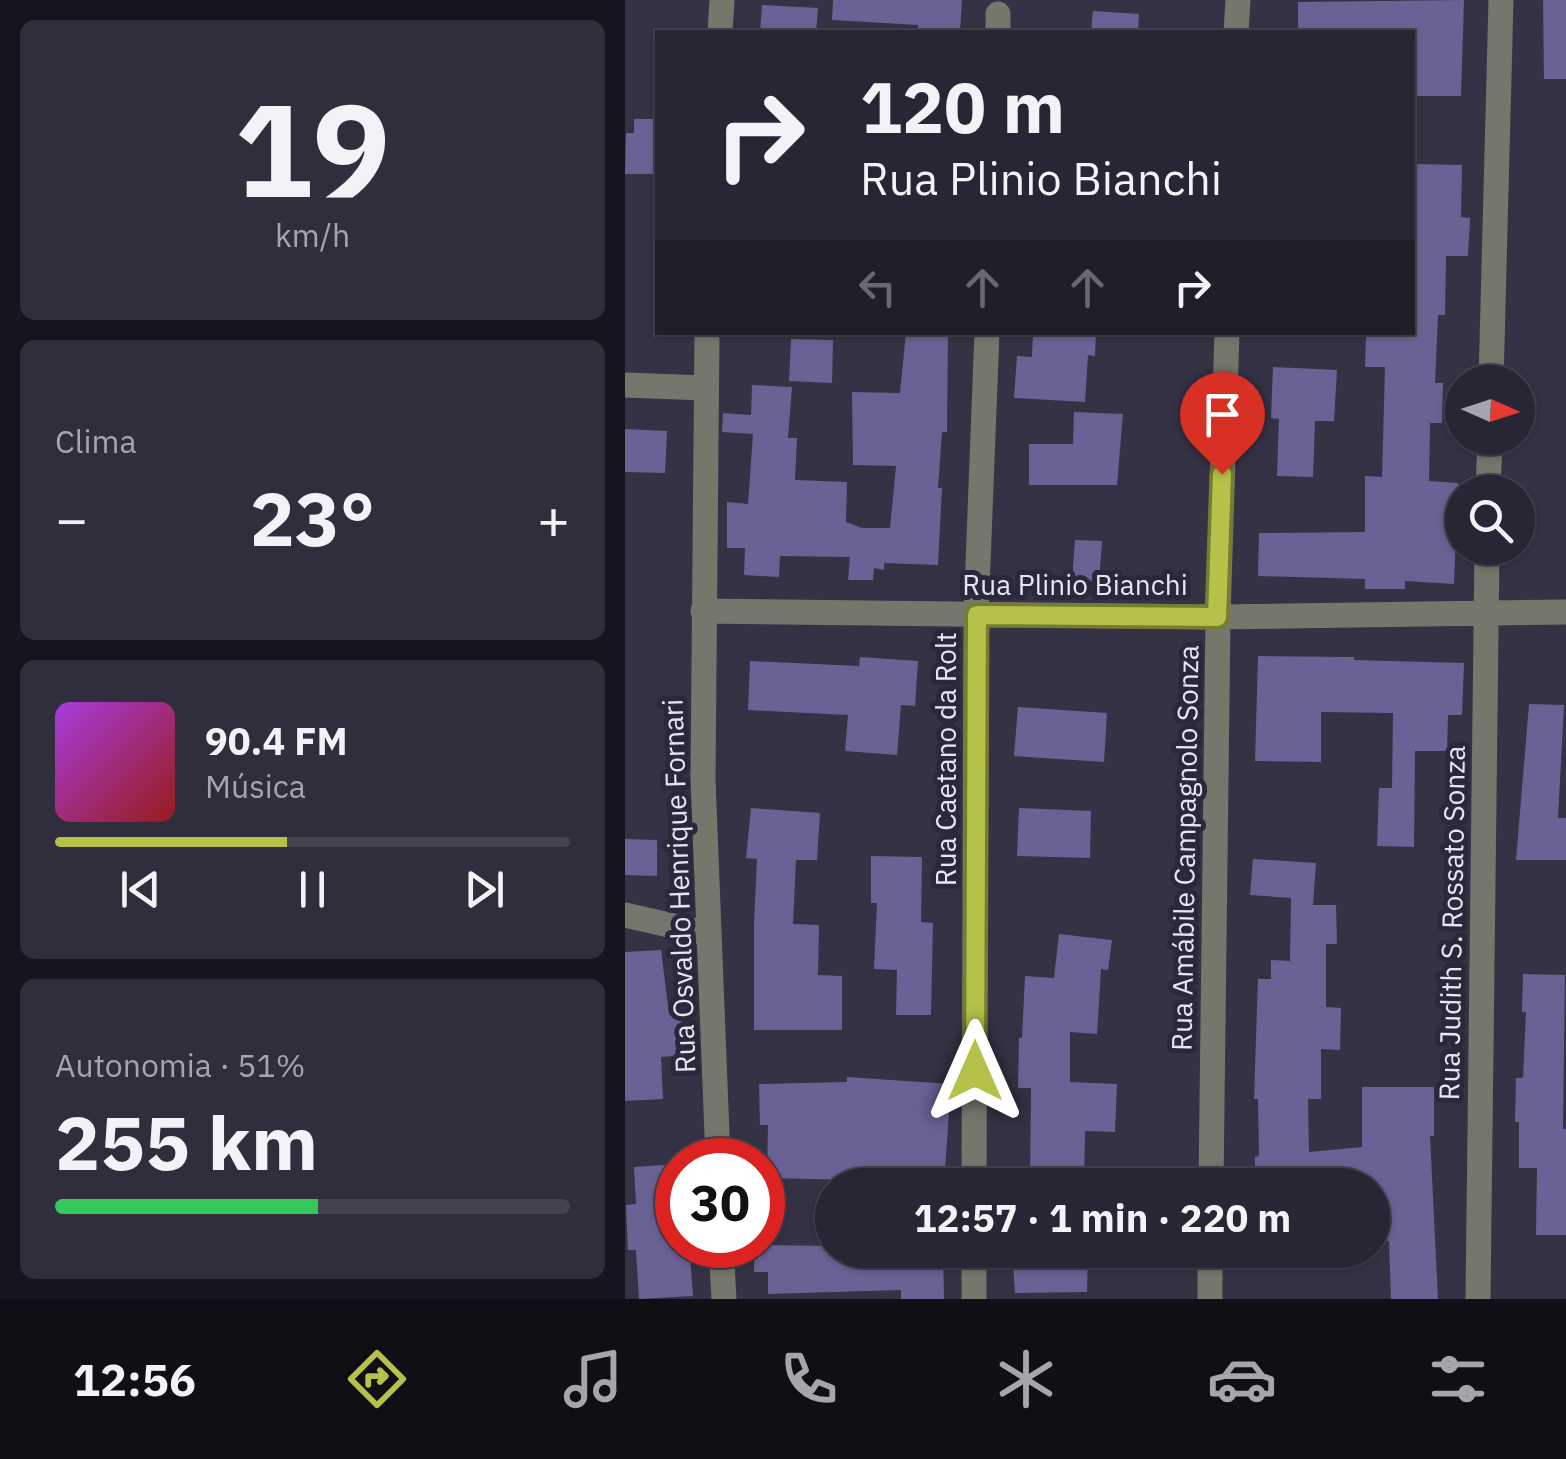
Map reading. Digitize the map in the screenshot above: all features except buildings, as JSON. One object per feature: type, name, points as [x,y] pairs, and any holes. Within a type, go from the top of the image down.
[{"type":"street","points":[[720,30],[722,0]]},
{"type":"street","points":[[1237,0],[1237,30]]},
{"type":"street","points":[[1491,365],[1501,0]]},
{"type":"street","name":"Rua Osvaldo Henrique Fornari","points":[[707,335],[703,778],[717,1138]]},
{"type":"street","name":"Rua Caetano da Rolt","points":[[974,1168],[977,615],[987,335]]},
{"type":"street","name":"Rua Amábile Campagnolo Sonza","points":[[1211,1168],[1217,617],[1227,335]]},
{"type":"street","points":[[625,385],[705,388]]},
{"type":"street","name":"Rua Judith S. Rossato Sonza","points":[[1479,1299],[1486,565]]},
{"type":"street","name":"Rua Plinio Bianchi","points":[[703,611],[1217,617],[1566,612]]},
{"type":"street","points":[[625,915],[708,934]]},
{"type":"street","points":[[722,1268],[724,1299]]},
{"type":"street","points":[[974,1268],[974,1299]]},
{"type":"street","points":[[1209,1299],[1210,1268]]},
{"type":"route","points":[[975,1071],[977,615],[1217,617],[1222,474]]}]
